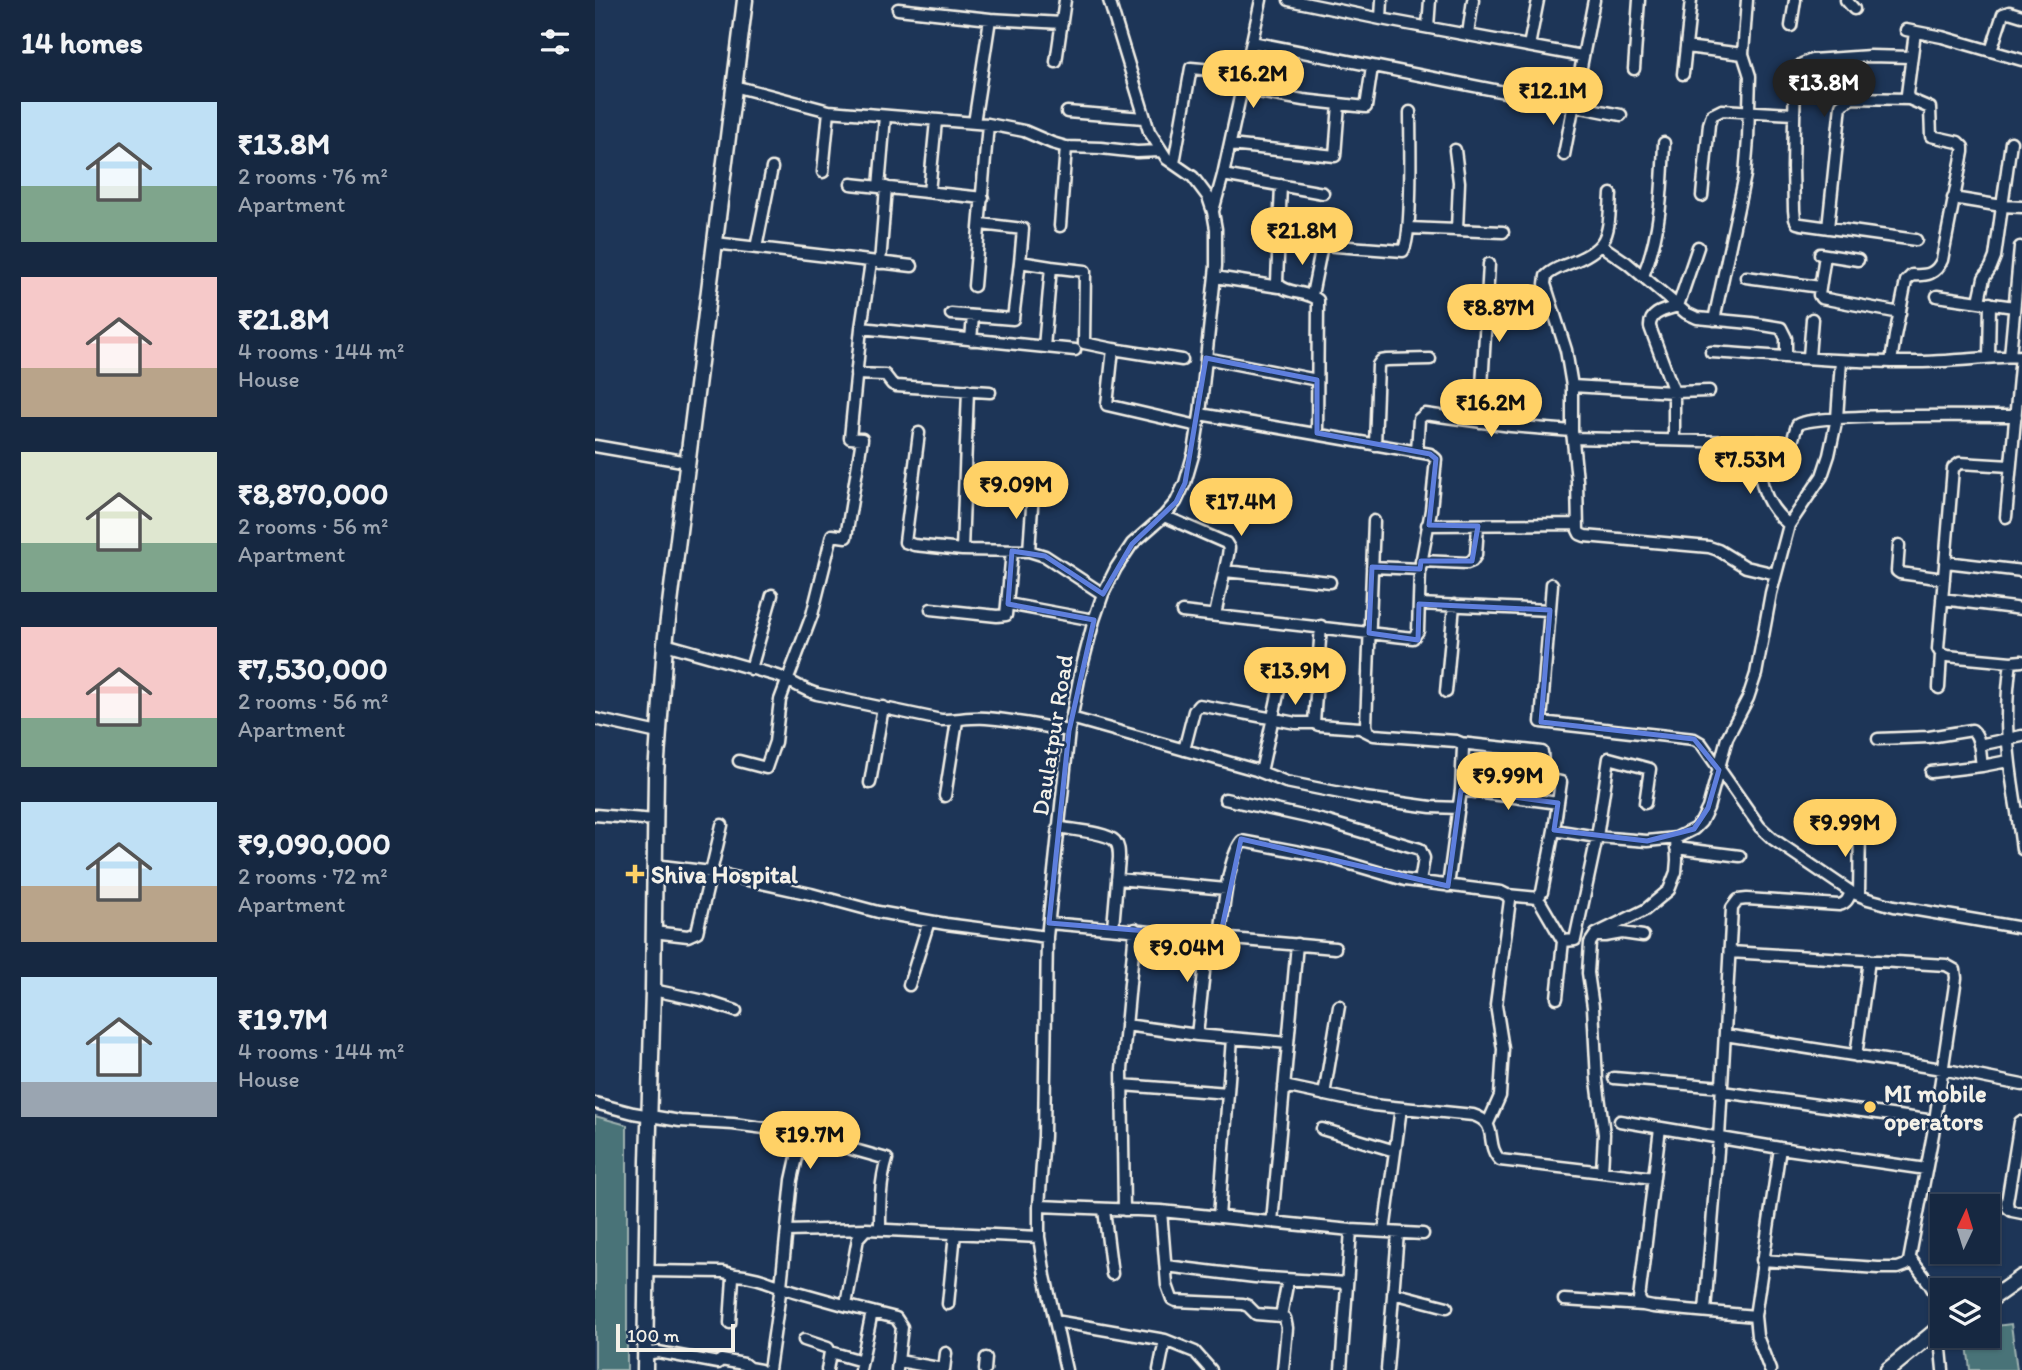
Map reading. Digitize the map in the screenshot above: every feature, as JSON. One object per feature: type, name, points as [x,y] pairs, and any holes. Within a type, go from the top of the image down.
[{"type":"highway","points":[[645,1370],[654,865],[665,644],[745,0]]},
{"type":"highway","points":[[2000,1283],[2022,1268]]},
{"type":"highway","points":[[2000,1293],[2022,1277]]},
{"type":"highway","points":[[1888,1370],[1930,1339]]},
{"type":"highway","points":[[1899,1370],[1930,1341]]},
{"type":"street","points":[[1056,62],[1065,0]]},
{"type":"street","name":"Daulatpur Road","points":[[1066,1370],[1045,1276],[1039,1237],[1039,1206],[1044,1136],[1047,937],[1069,731],[1094,620],[1103,594],[1132,544],[1164,516],[1176,502],[1185,483],[1200,414],[1215,277],[1216,229],[1213,212],[1202,187],[1160,151],[1144,118],[1109,0]]},
{"type":"street","points":[[1213,212],[1261,0]]},
{"type":"street","points":[[1289,0],[1582,56]]},
{"type":"street","points":[[1381,19],[1383,0]]},
{"type":"street","points":[[1428,27],[1430,0]]},
{"type":"street","points":[[1468,34],[1473,0]]},
{"type":"street","points":[[1529,46],[1538,0]]},
{"type":"street","points":[[1564,155],[1594,0]]},
{"type":"street","points":[[1634,69],[1639,0]]},
{"type":"street","points":[[1683,74],[1691,0]]},
{"type":"street","points":[[1714,320],[1745,175],[1750,76],[1743,54],[1747,0]]},
{"type":"street","points":[[1791,26],[1795,0]]},
{"type":"street","points":[[1846,0],[1854,9]]},
{"type":"street","points":[[898,9],[990,19],[1062,23]]},
{"type":"street","points":[[1991,51],[2003,14],[2009,12],[2022,16]]},
{"type":"street","points":[[974,123],[990,19]]},
{"type":"street","points":[[1909,99],[1910,31],[1942,37],[2022,60]]},
{"type":"street","points":[[1252,43],[1621,115]]},
{"type":"street","points":[[1686,47],[1743,54]]},
{"type":"street","points":[[1911,57],[1870,56],[1812,60],[1802,64],[1795,76],[1793,167],[1797,223],[1916,240]]},
{"type":"street","points":[[1242,89],[1303,100],[1366,107],[1372,67]]},
{"type":"street","points":[[1174,163],[1191,68],[1245,73]]},
{"type":"street","points":[[734,86],[829,111],[988,124],[1024,131],[1066,147],[1160,151]]},
{"type":"street","points":[[1828,228],[1841,105],[1852,98],[1909,99],[1930,108],[1931,136],[1958,142],[1963,147],[1939,266],[1930,274],[1908,277],[1891,362]]},
{"type":"street","points":[[1230,145],[1335,156],[1339,104]]},
{"type":"street","points":[[1702,196],[1712,115],[1723,110],[1794,114]]},
{"type":"street","points":[[823,172],[829,111]]},
{"type":"street","points":[[1067,112],[1144,118]]},
{"type":"street","points":[[1279,238],[1322,246],[1403,251],[1409,228],[1410,112]]},
{"type":"street","points":[[739,761],[766,768],[775,742],[780,700],[812,615],[832,535],[846,537],[862,439],[851,438],[861,328],[875,263],[883,187],[885,116]]},
{"type":"street","points":[[929,192],[936,121]]},
{"type":"street","points":[[974,286],[988,124]]},
{"type":"street","points":[[1989,357],[1984,278],[1995,257],[2011,142]]},
{"type":"street","points":[[1643,276],[1657,233],[1664,143]]},
{"type":"street","points":[[1060,226],[1066,147]]},
{"type":"street","points":[[1455,150],[1459,183],[1457,229]]},
{"type":"street","points":[[757,248],[772,168]]},
{"type":"street","points":[[1223,176],[1323,193]]},
{"type":"street","points":[[851,184],[983,198]]},
{"type":"street","points":[[1279,287],[1281,185]]},
{"type":"street","points":[[1611,194],[1602,246],[1588,256],[1555,269],[1546,276],[1545,285],[1566,350],[1572,386],[1572,434],[1577,480],[1577,524],[1580,534],[1709,547],[1746,567],[1776,574]]},
{"type":"street","points":[[1953,198],[2022,207]]},
{"type":"street","points":[[951,314],[1013,319],[1023,229],[981,224]]},
{"type":"street","points":[[1409,228],[1503,232]]},
{"type":"street","points":[[715,243],[912,266]]},
{"type":"street","points":[[1312,295],[1322,246]]},
{"type":"street","points":[[1602,246],[1643,276],[1686,313],[1697,318],[1781,328],[1786,338],[1786,356]]},
{"type":"street","points":[[1678,306],[1699,247]]},
{"type":"street","points":[[2010,356],[2017,311],[2020,247]]},
{"type":"street","points":[[1858,260],[1823,255],[1821,298],[1899,313]]},
{"type":"street","points":[[1020,262],[1085,271],[1084,343],[1182,360]]},
{"type":"street","points":[[1480,422],[1489,264]]},
{"type":"street","points":[[1044,347],[1051,267]]},
{"type":"street","points":[[1215,277],[1279,287],[1312,295],[1318,300],[1317,433]]},
{"type":"street","points":[[1746,277],[1820,287]]},
{"type":"street","points":[[1937,296],[1984,302],[2017,311]]},
{"type":"street","points":[[1674,440],[1674,391],[1650,321],[1660,312],[1678,306]]},
{"type":"street","points":[[971,340],[973,316]]},
{"type":"street","points":[[1809,357],[1812,319]]},
{"type":"street","points":[[861,328],[1075,350]]},
{"type":"street","points":[[1113,349],[1107,405],[1198,426]]},
{"type":"street","points":[[1711,352],[1891,362],[2022,356],[2006,517]]},
{"type":"street","points":[[1206,358],[1317,380]]},
{"type":"street","points":[[1375,445],[1378,365],[1387,360],[1430,359]]},
{"type":"street","points":[[1676,843],[1701,822],[1708,808],[1727,738],[1748,698],[1756,674],[1776,574],[1790,525],[1822,476],[1834,436],[1841,361]]},
{"type":"street","points":[[856,374],[885,375],[896,386],[990,392]]},
{"type":"street","points":[[1572,386],[1709,391]]},
{"type":"street","points":[[962,550],[968,390]]},
{"type":"street","points":[[1182,612],[1413,638],[1418,631],[1421,565],[1431,510],[1436,459],[1430,454],[1200,414]]},
{"type":"street","points":[[1417,452],[1418,423],[1421,416],[1425,415],[1572,434],[1756,444],[1792,442],[1797,425],[1801,422],[1837,418],[2016,416]]},
{"type":"street","points":[[919,433],[905,542],[962,550],[1029,551],[1045,556],[1103,594]]},
{"type":"street","points":[[1756,444],[1761,480],[1767,498],[1774,512],[1790,525]]},
{"type":"street","points":[[595,446],[688,462]]},
{"type":"street","points":[[1939,688],[1941,654],[1938,649],[1953,468],[1960,463],[2010,466]]},
{"type":"street","points":[[1029,551],[1033,493]]},
{"type":"street","points":[[1164,516],[1220,538],[1229,548],[1215,615]]},
{"type":"street","points":[[1368,732],[1366,725],[1374,521]]},
{"type":"street","points":[[1427,525],[1577,524]]},
{"type":"street","points":[[1372,567],[1472,561],[1476,555],[1478,526]]},
{"type":"street","points":[[1899,545],[1897,571],[1944,579]]},
{"type":"street","points":[[931,609],[1004,617],[1008,604],[1012,551]]},
{"type":"street","points":[[1946,562],[2022,570]]},
{"type":"street","points":[[1225,570],[1330,582]]},
{"type":"street","points":[[1552,584],[1541,722],[1695,739],[1701,743],[1760,827],[1773,839],[1855,893],[1894,906],[2022,928]]},
{"type":"street","points":[[751,668],[772,595]]},
{"type":"street","points":[[1942,599],[2022,609]]},
{"type":"street","points":[[1008,604],[1094,620]]},
{"type":"street","points":[[1419,604],[1550,610]]},
{"type":"street","points":[[1446,692],[1454,605]]},
{"type":"street","points":[[1314,723],[1321,626]]},
{"type":"street","points":[[665,644],[787,679],[805,691],[941,720],[999,719],[1069,731]]},
{"type":"street","points":[[1941,654],[2017,662],[2006,706],[2008,761],[2019,813],[2022,849]]},
{"type":"street","points":[[1261,772],[1283,667]]},
{"type":"street","points":[[1184,750],[1194,711],[1199,705],[1296,723],[1360,728],[1374,735],[1456,741],[1542,752],[1544,778],[1562,782],[1542,892],[1538,898]]},
{"type":"street","points":[[870,783],[883,707]]},
{"type":"street","points":[[1071,718],[1261,772],[1286,782],[1365,798],[1459,808]]},
{"type":"street","points":[[595,719],[659,733]]},
{"type":"street","points":[[945,796],[957,720]]},
{"type":"street","points":[[1878,739],[1929,737],[1972,730],[1976,732],[1982,766]]},
{"type":"street","points":[[1979,745],[2022,736]]},
{"type":"street","points":[[1448,886],[1461,790],[1463,747],[1460,743]]},
{"type":"street","points":[[1563,941],[1575,940],[1597,837],[1609,758],[1650,769],[1645,803]]},
{"type":"street","points":[[1931,772],[2008,761]]},
{"type":"street","points":[[1461,790],[1558,803]]},
{"type":"street","points":[[1226,799],[1325,821],[1420,849],[1424,858],[1420,882]]},
{"type":"street","points":[[595,815],[656,820]]},
{"type":"street","points":[[1705,1311],[1719,1138],[1732,908],[1738,900],[1845,904],[1855,893],[1860,824]]},
{"type":"street","points":[[653,932],[688,936],[697,932],[722,825]]},
{"type":"street","points":[[1058,827],[1112,839],[1119,847],[1113,927]]},
{"type":"street","points":[[1554,830],[1597,837],[1676,843],[1740,856]]},
{"type":"street","points":[[1220,937],[1226,889],[1235,851],[1242,841],[1327,857],[1384,875],[1420,882],[1538,898]]},
{"type":"street","points":[[1602,1171],[1604,1134],[1588,974],[1590,943],[1594,936],[1644,910],[1669,890],[1676,872],[1676,843]]},
{"type":"street","points":[[654,865],[711,872],[878,912],[1047,937]]},
{"type":"street","points":[[1117,879],[1226,889]]},
{"type":"street","points":[[1507,895],[1510,900],[1496,1005],[1503,1049],[1500,1096],[1488,1122],[1496,1156],[1500,1160],[1654,1178]]},
{"type":"street","points":[[1538,898],[1563,941],[1557,998]]},
{"type":"street","points":[[909,985],[929,921]]},
{"type":"street","points":[[1049,923],[1335,948]]},
{"type":"street","points":[[1123,1210],[1122,1085],[1135,929]]},
{"type":"street","points":[[1594,936],[1622,933],[1643,936]]},
{"type":"street","points":[[1197,1035],[1208,936]]},
{"type":"street","points":[[1272,1222],[1297,944]]},
{"type":"street","points":[[1730,952],[1946,965],[1955,970],[1956,978],[1935,1121],[1910,1258],[1906,1265],[1898,1268],[1762,1260]]},
{"type":"street","points":[[1856,1056],[1869,960]]},
{"type":"street","points":[[653,990],[705,1001],[736,1012]]},
{"type":"street","points":[[1324,1094],[1339,1006]]},
{"type":"street","points":[[1126,1025],[1287,1043]]},
{"type":"street","points":[[1725,1035],[2022,1084]]},
{"type":"street","points":[[1219,1217],[1232,1038]]},
{"type":"street","points":[[1614,1078],[1722,1089],[1935,1121]]},
{"type":"street","points":[[1122,1085],[1228,1093]]},
{"type":"street","points":[[1284,1086],[1373,1105],[1473,1115],[1488,1122]]},
{"type":"street","points":[[595,1103],[633,1113],[688,1122],[787,1131],[887,1158],[881,1188],[880,1229]]},
{"type":"street","points":[[1384,1232],[1401,1108]]},
{"type":"street","points":[[1620,1121],[1926,1169]]},
{"type":"street","points":[[2020,1122],[2007,1202],[2008,1208],[2022,1213]]},
{"type":"street","points":[[1643,1305],[1639,1292],[1660,1128]]},
{"type":"street","points":[[1322,1129],[1395,1152]]},
{"type":"street","points":[[769,1370],[792,1180],[802,1135]]},
{"type":"street","points":[[1770,1370],[1757,1336],[1755,1316],[1780,1148]]},
{"type":"street","points":[[1039,1206],[1161,1211],[1351,1230],[1423,1234]]},
{"type":"street","points":[[1104,1210],[1112,1275]]},
{"type":"street","points":[[1161,1211],[1170,1295],[1176,1301],[1243,1304],[1256,1314],[1281,1316],[1287,1323],[1283,1370]]},
{"type":"street","points":[[846,1305],[858,1238],[866,1229]]},
{"type":"street","points":[[786,1231],[880,1229],[1039,1237]]},
{"type":"street","points":[[1341,1370],[1351,1230]]},
{"type":"street","points":[[949,1304],[955,1233]]},
{"type":"street","points":[[1387,1370],[1398,1233]]},
{"type":"street","points":[[1910,1258],[1930,1285]]},
{"type":"street","points":[[1166,1266],[1288,1280],[1347,1283]]},
{"type":"street","points":[[646,1271],[723,1272],[767,1280],[896,1318],[902,1327],[898,1366],[944,1370],[946,1353]]},
{"type":"street","points":[[730,1323],[732,1283],[736,1275]]},
{"type":"street","points":[[1281,1316],[1288,1280]]},
{"type":"street","points":[[1393,1293],[1447,1307]]},
{"type":"street","points":[[1564,1300],[1755,1316]]},
{"type":"street","points":[[804,1340],[828,1348],[830,1352],[861,1366],[872,1312]]},
{"type":"street","points":[[1055,1321],[1165,1340],[1195,1352],[1211,1370]]},
{"type":"street","points":[[1159,1370],[1165,1340]]},
{"type":"street","points":[[1942,1348],[1943,1370]]},
{"type":"street","points":[[646,1354],[658,1352],[717,1363],[721,1360],[760,1370]]},
{"type":"street","points":[[827,1370],[830,1352]]},
{"type":"street","points":[[985,1370],[986,1358]]},
{"type":"highlighted area","points":[[1206,358],[1317,380],[1317,433],[1430,454],[1436,459],[1429,525],[1478,526],[1472,561],[1421,561],[1420,569],[1372,567],[1369,633],[1418,640],[1419,604],[1550,610],[1541,722],[1694,739],[1719,770],[1708,808],[1694,829],[1647,841],[1554,830],[1558,803],[1461,790],[1448,886],[1241,839],[1220,937],[1049,923],[1069,731],[1094,620],[1008,604],[1012,551],[1045,556],[1103,594],[1132,544],[1176,502],[1185,483]]},
{"type":"green space","points":[[595,1116],[627,1125],[627,1370],[595,1370]]},
{"type":"green space","points":[[2011,1324],[2017,1370],[1970,1370],[1967,1348],[2000,1348],[2000,1325]]},
{"type":"place","name":"Shiva Hospital","points":[[635,874]]},
{"type":"place","name":"MI mobile operators","points":[[1870,1107]]}]
